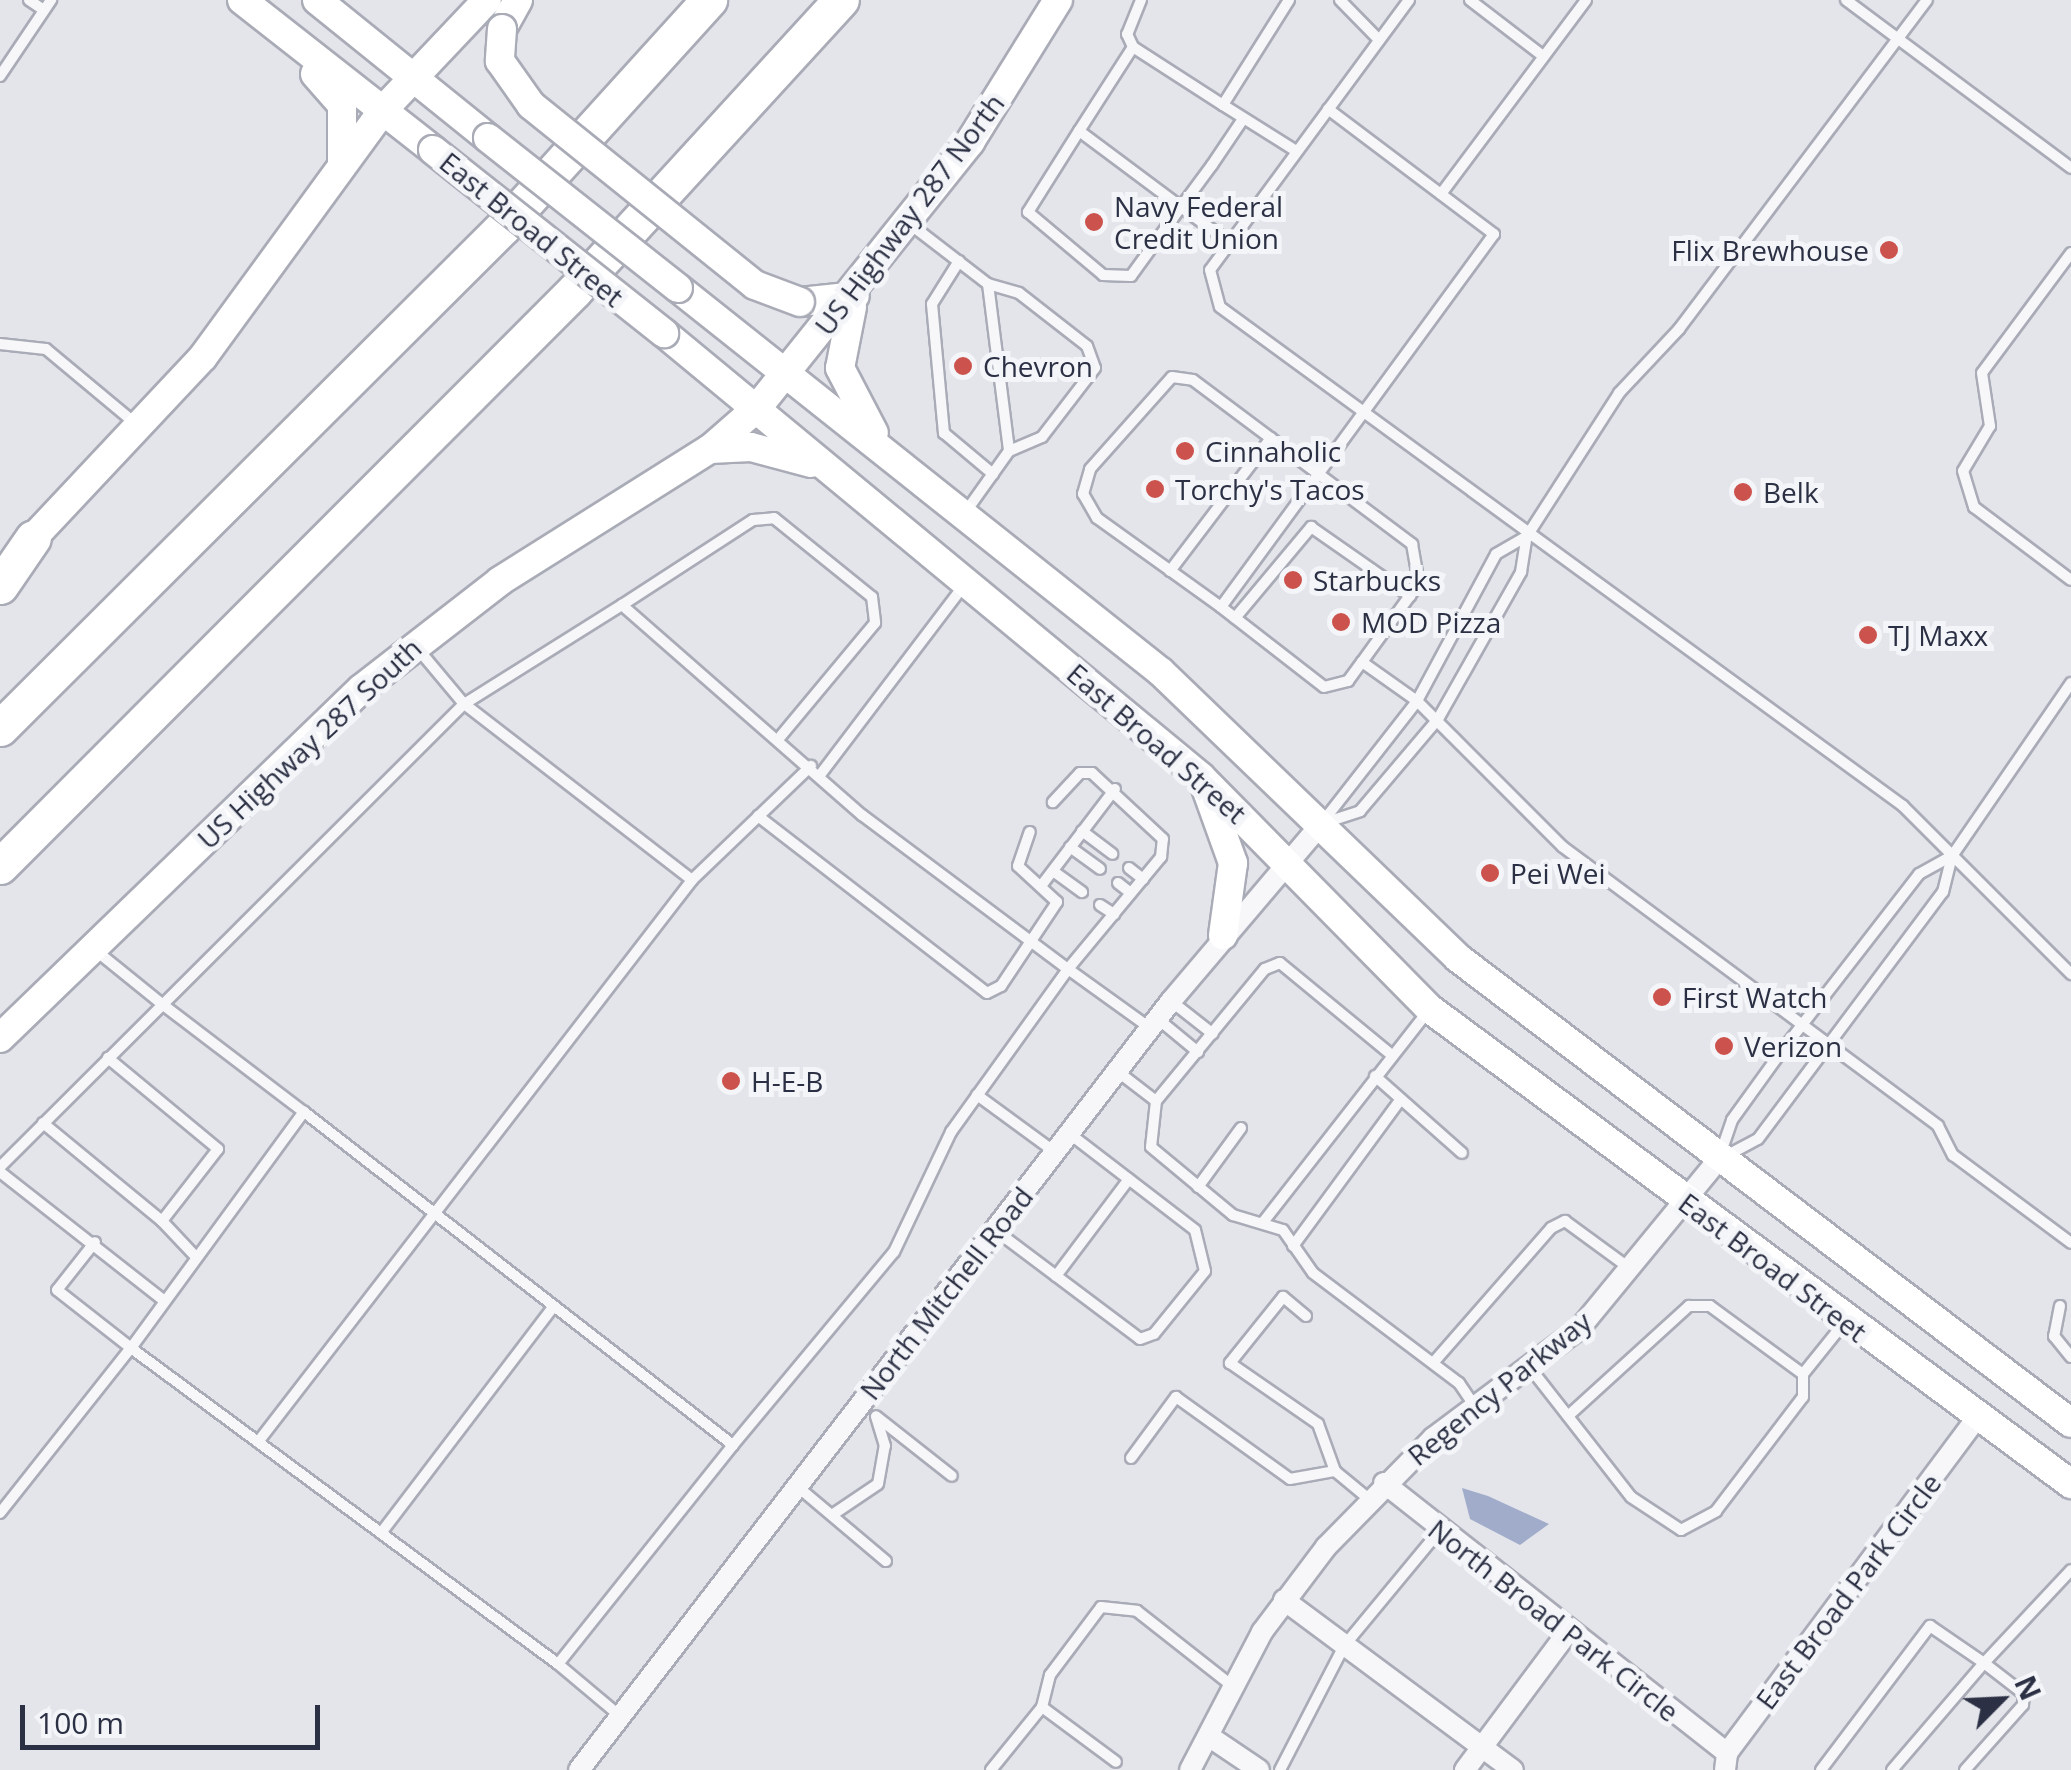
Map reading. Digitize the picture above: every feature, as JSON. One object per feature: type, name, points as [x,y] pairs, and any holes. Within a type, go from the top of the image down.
[{"type":"highway","points":[[0,728],[504,227],[708,0]]},
{"type":"highway","points":[[0,866],[574,291],[841,0]]},
{"type":"highway","points":[[0,586],[34,538]]},
{"type":"main road","name":"East Broad Street","points":[[242,0],[758,408],[824,468],[1201,777],[1430,1009],[1844,1323],[1980,1415],[2071,1484]]},
{"type":"main road","name":"East Broad Street","points":[[318,0],[1160,672],[1458,958],[1718,1160],[2071,1423]]},
{"type":"main road","points":[[34,538],[139,427],[256,291],[383,110],[487,0]]},
{"type":"main road","points":[[518,0],[502,29],[500,61],[531,105],[755,285],[800,302],[855,296],[840,368],[882,447]]},
{"type":"main road","name":"US Highway 287 North","points":[[786,374],[855,296],[910,223],[1058,0]]},
{"type":"main road","points":[[292,40],[342,105],[341,170]]},
{"type":"main road","name":"US Highway 287 South","points":[[0,1038],[414,645],[710,449],[758,408],[786,374]]},
{"type":"main road","points":[[710,449],[784,452],[824,468]]},
{"type":"main road","points":[[1201,777],[1232,863],[1222,935]]},
{"type":"street","name":"North Mitchell Road","points":[[579,1770],[797,1486],[868,1410],[995,1230],[1171,1000],[1222,935],[1321,824]]},
{"type":"street","name":"Regency Parkway","points":[[1190,1770],[1284,1600],[1384,1483],[1475,1408],[1531,1369],[1633,1270],[1718,1160]]},
{"type":"street","name":"East Broad Park Circle","points":[[1726,1761],[1980,1415]]},
{"type":"street","name":"North Broad Park Circle","points":[[1384,1483],[1726,1761]]},
{"type":"street","points":[[1284,1600],[1513,1770]]},
{"type":"street","points":[[1466,1770],[1567,1633]]},
{"type":"street","points":[[1210,1738],[1260,1770]]},
{"type":"lane","points":[[0,76],[47,5],[29,0]]},
{"type":"lane","points":[[1142,0],[1126,34],[1133,47],[1296,151]]},
{"type":"lane","points":[[1223,105],[1289,0]]},
{"type":"lane","points":[[1340,0],[1379,40]]},
{"type":"lane","points":[[1409,0],[1210,270],[1220,307],[1527,536],[1860,772],[2071,974]]},
{"type":"lane","points":[[1470,0],[1543,56]]},
{"type":"lane","points":[[1441,194],[1586,0]]},
{"type":"lane","points":[[1846,0],[2071,168]]},
{"type":"lane","points":[[1321,824],[1360,810],[1438,719],[1521,572],[1527,536],[1619,393],[1679,328],[1927,0]]},
{"type":"lane","points":[[1133,47],[1028,212],[1103,275],[1131,276],[1243,119]]},
{"type":"lane","points":[[1220,607],[1494,234],[1328,109]]},
{"type":"lane","points":[[1079,131],[1229,242]]},
{"type":"lane","points":[[910,223],[988,284],[1019,293],[1087,346],[1095,368],[1042,437],[1009,451],[964,514]]},
{"type":"lane","points":[[2071,253],[1982,373],[1990,426],[1964,471],[1974,507],[2071,580]]},
{"type":"lane","points":[[959,261],[932,304],[944,433],[994,474]]},
{"type":"lane","points":[[988,284],[1009,451]]},
{"type":"lane","points":[[0,344],[46,349],[139,427]]},
{"type":"lane","points":[[1172,376],[1193,380],[1318,470],[1412,544],[1422,563],[1410,596],[1348,681],[1324,688],[1097,518],[1082,494],[1090,468],[1172,376]]},
{"type":"lane","points":[[1170,571],[1271,438]]},
{"type":"lane","points":[[163,1300],[0,1169],[464,704],[753,520],[774,518],[858,586],[878,611],[875,623],[781,736]]},
{"type":"lane","points":[[1235,618],[1310,527],[1410,596]]},
{"type":"lane","points":[[1321,824],[1417,701],[1496,554],[1527,536]]},
{"type":"lane","points":[[258,1442],[692,880],[758,816],[816,770],[966,582]]},
{"type":"lane","points":[[622,606],[781,736],[816,770],[1068,969],[1198,1052]]},
{"type":"lane","points":[[414,645],[464,704],[692,880]]},
{"type":"lane","points":[[1362,662],[1438,719],[1563,847],[1829,1045],[2071,1243]]},
{"type":"lane","points":[[1718,1160],[1758,1139],[1943,892],[1952,856],[2071,683]]},
{"type":"lane","points":[[558,1664],[894,1252],[978,1095],[1068,969],[1143,879],[1163,838],[1115,788],[1080,773],[1053,802]]},
{"type":"lane","points":[[1041,886],[1115,788]]},
{"type":"lane","points":[[758,816],[987,992],[1033,940],[1057,902]]},
{"type":"lane","points":[[1082,831],[1112,854]]},
{"type":"lane","points":[[1030,832],[1014,856],[1068,910]]},
{"type":"lane","points":[[1070,848],[1100,869]]},
{"type":"lane","points":[[1718,1160],[1732,1120],[1920,874],[1952,856]]},
{"type":"lane","points":[[1129,868],[1143,879]]},
{"type":"lane","points":[[1053,870],[1082,892]]},
{"type":"lane","points":[[1118,883],[1131,893]]},
{"type":"lane","points":[[1100,904],[1114,914]]},
{"type":"lane","points":[[1085,924],[1096,935]]},
{"type":"lane","points":[[93,948],[733,1445]]},
{"type":"lane","points":[[1389,1053],[1280,963],[1156,1101],[1151,1147],[1234,1215],[1264,1221],[1294,1246],[1313,1272],[1433,1363],[1475,1408]]},
{"type":"lane","points":[[1171,1000],[1213,1034]]},
{"type":"lane","points":[[1264,1221],[1389,1053],[1430,1009]]},
{"type":"lane","points":[[108,1058],[218,1148],[162,1220]]},
{"type":"lane","points":[[1117,1071],[1156,1101]]},
{"type":"lane","points":[[1375,1076],[1462,1153]]},
{"type":"lane","points":[[978,1095],[1054,1152]]},
{"type":"lane","points":[[1294,1246],[1401,1099]]},
{"type":"lane","points":[[0,1513],[130,1348],[304,1112]]},
{"type":"lane","points":[[43,1123],[162,1220],[195,1256]]},
{"type":"lane","points":[[1198,1186],[1241,1128]]},
{"type":"lane","points":[[995,1230],[1146,1340],[1205,1271],[1195,1230],[1069,1134]]},
{"type":"lane","points":[[1056,1276],[1129,1180]]},
{"type":"lane","points":[[1433,1363],[1551,1228],[1565,1222],[1633,1270]]},
{"type":"lane","points":[[95,1242],[57,1290],[558,1664],[620,1716]]},
{"type":"lane","points":[[1306,1316],[1283,1296],[1230,1363],[1318,1424],[1335,1471],[1370,1500]]},
{"type":"lane","points":[[380,1533],[554,1306]]},
{"type":"lane","points":[[1568,1416],[1690,1306],[1710,1306],[1802,1374]]},
{"type":"lane","points":[[2060,1306],[2054,1336],[2071,1357]]},
{"type":"lane","points":[[1531,1369],[1631,1497],[1682,1530],[1716,1511],[1802,1398],[1802,1374],[1844,1323]]},
{"type":"lane","points":[[1131,1458],[1176,1397],[1290,1479],[1335,1471]]},
{"type":"lane","points":[[868,1410],[952,1476]]},
{"type":"lane","points":[[832,1516],[878,1484],[885,1446],[868,1410]]},
{"type":"lane","points":[[797,1486],[886,1561]]},
{"type":"lane","points":[[1280,1770],[1344,1646],[1440,1531]]},
{"type":"lane","points":[[1892,1770],[2071,1570]]},
{"type":"lane","points":[[991,1770],[1042,1707],[1060,1661],[1101,1606],[1120,1603],[1235,1688]]},
{"type":"lane","points":[[1821,1770],[1930,1626],[2024,1694],[2022,1705],[1965,1770]]},
{"type":"lane","points":[[1042,1707],[1116,1762]]},
{"type":"water","points":[[1462,1488],[1549,1524],[1520,1545],[1470,1519]]},
{"type":"place","name":"Navy Federal Credit Union","points":[[1094,222]]},
{"type":"place","name":"Flix Brewhouse","points":[[1889,250]]},
{"type":"place","name":"Chevron","points":[[963,366]]},
{"type":"place","name":"Cinnaholic","points":[[1185,451]]},
{"type":"place","name":"Torchy's Tacos","points":[[1155,489]]},
{"type":"place","name":"Belk","points":[[1743,492]]},
{"type":"place","name":"Starbucks","points":[[1293,580]]},
{"type":"place","name":"MOD Pizza","points":[[1341,622]]},
{"type":"place","name":"TJ Maxx","points":[[1868,635]]},
{"type":"place","name":"Pei Wei","points":[[1490,873]]},
{"type":"place","name":"First Watch","points":[[1662,997]]},
{"type":"place","name":"Verizon","points":[[1724,1046]]},
{"type":"place","name":"H-E-B","points":[[731,1081]]}]
